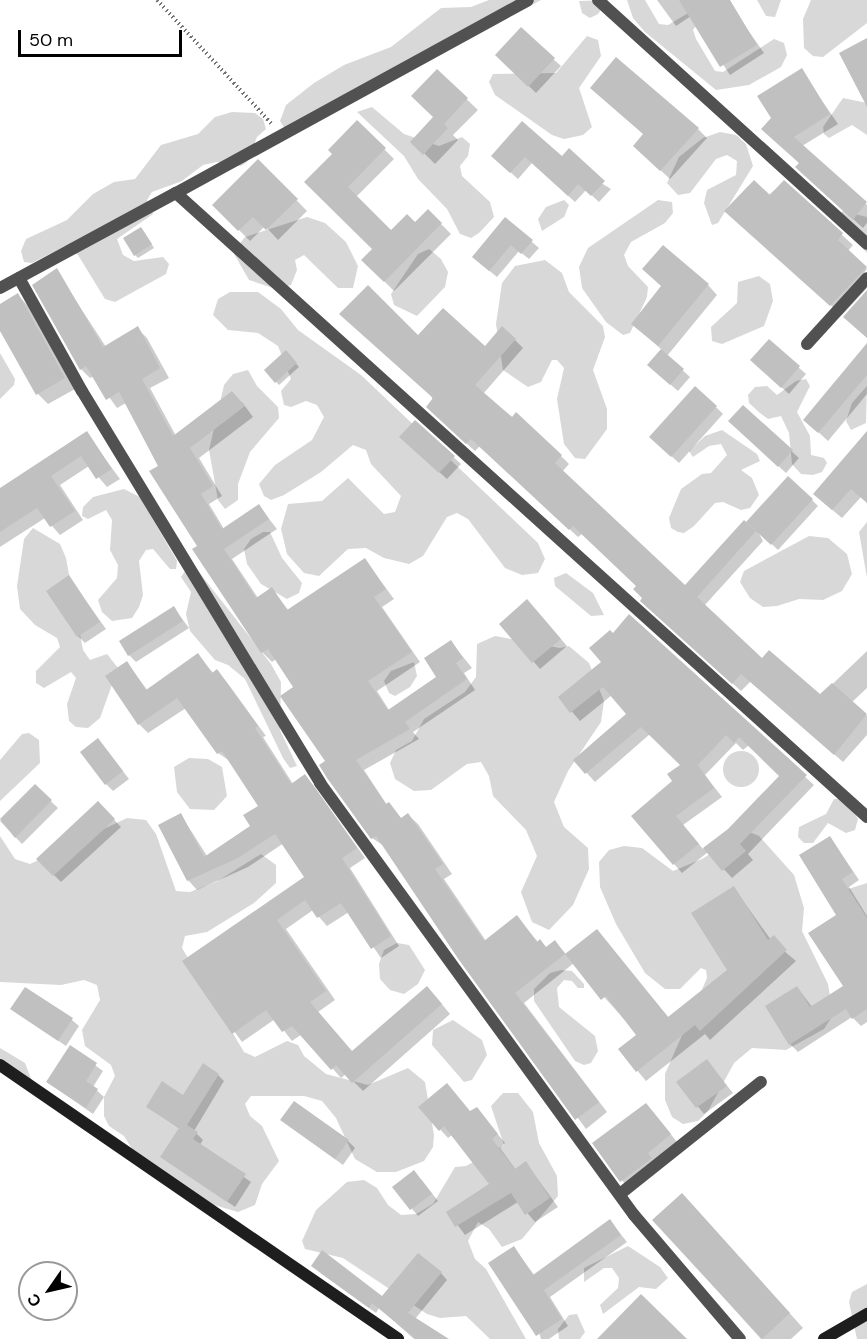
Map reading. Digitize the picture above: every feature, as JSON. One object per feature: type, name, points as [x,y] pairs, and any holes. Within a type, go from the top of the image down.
[{"type":"main road","points":[[0,1065],[398,1339]]},
{"type":"main road","points":[[824,1339],[867,1314]]},
{"type":"lane","points":[[0,288],[528,0]]},
{"type":"lane","points":[[598,0],[867,244]]},
{"type":"lane","points":[[176,193],[867,817]]},
{"type":"lane","points":[[19,278],[82,391],[320,783],[620,1194],[740,1339]]},
{"type":"lane","points":[[807,344],[867,278]]},
{"type":"lane","points":[[620,1194],[761,1082]]},
{"type":"path","points":[[157,0],[282,135]]},
{"type":"shaded area","points":[[489,0],[541,0],[293,135],[287,132],[280,121],[286,105],[314,83],[344,65],[391,47],[441,8],[471,7]]},
{"type":"shaded area","points":[[608,0],[598,14],[590,18],[582,13],[579,1]]},
{"type":"shaded area","points":[[627,0],[645,0],[659,24],[668,25],[690,12],[698,23],[693,30],[696,39],[715,71],[723,72],[774,39],[784,43],[787,55],[781,67],[749,85],[716,90],[645,32],[633,18]]},
{"type":"shaded area","points":[[757,0],[781,0],[775,17],[766,16]]},
{"type":"shaded area","points":[[811,0],[867,0],[867,23],[823,57],[813,56],[804,48],[803,19]]},
{"type":"shaded area","points":[[587,36],[598,40],[601,56],[579,88],[592,127],[583,135],[564,139],[552,135],[495,95],[489,82],[493,74],[556,73]]},
{"type":"shaded area","points":[[843,98],[867,103],[867,135],[852,125],[829,138],[824,134],[823,127]]},
{"type":"shaded area","points":[[372,107],[404,134],[439,146],[462,137],[470,144],[468,156],[460,166],[462,176],[490,202],[494,217],[479,233],[471,238],[460,234],[447,209],[418,179],[404,156],[357,112]]},
{"type":"shaded area","points":[[232,112],[255,113],[263,119],[266,129],[257,137],[247,162],[241,166],[217,162],[203,165],[182,181],[152,192],[147,200],[153,214],[117,239],[123,255],[134,261],[163,257],[169,264],[166,274],[115,302],[105,299],[78,255],[65,246],[32,263],[24,262],[21,251],[26,239],[67,220],[93,194],[114,182],[135,179],[161,145],[198,134],[215,117]]},
{"type":"shaded area","points":[[720,132],[736,135],[746,144],[753,166],[718,223],[712,225],[704,203],[707,190],[736,175],[737,161],[727,155],[716,159],[690,193],[678,195],[667,183],[679,157],[703,138]]},
{"type":"shaded area","points":[[564,200],[569,205],[564,217],[542,231],[538,219],[546,207]]},
{"type":"shaded area","points":[[658,200],[672,202],[673,213],[665,223],[631,242],[624,255],[628,266],[648,287],[647,297],[630,333],[623,335],[606,322],[582,288],[579,267],[588,248]]},
{"type":"shaded area","points":[[842,211],[867,217],[867,253],[838,222]]},
{"type":"shaded area","points":[[307,217],[325,223],[346,242],[358,266],[353,288],[338,288],[304,255],[295,260],[297,270],[291,285],[276,289],[249,280],[233,252],[245,237]]},
{"type":"shaded area","points":[[429,249],[441,259],[448,272],[445,287],[417,316],[394,305],[391,294],[418,254]]},
{"type":"shaded area","points":[[545,260],[562,273],[569,292],[603,326],[605,337],[593,370],[607,409],[607,429],[585,459],[575,458],[564,444],[557,399],[564,368],[557,360],[552,360],[541,382],[528,387],[503,370],[496,324],[502,283],[515,266]]},
{"type":"shaded area","points":[[759,276],[770,284],[773,301],[764,326],[722,344],[712,341],[711,327],[737,303],[738,282]]},
{"type":"shaded area","points":[[230,292],[258,292],[281,309],[298,330],[361,375],[538,543],[545,559],[538,573],[522,575],[505,568],[468,519],[457,513],[447,517],[423,556],[409,564],[384,558],[366,548],[348,549],[319,576],[304,573],[287,554],[281,529],[288,504],[322,501],[348,478],[384,514],[395,512],[401,496],[371,464],[366,450],[353,445],[321,472],[284,495],[271,500],[264,496],[259,484],[275,465],[312,440],[324,417],[317,405],[306,401],[291,407],[284,405],[281,391],[291,379],[278,346],[258,333],[228,330],[213,315],[218,299]]},
{"type":"shaded area","points":[[0,353],[15,379],[14,385],[0,399]]},
{"type":"shaded area","points":[[248,370],[257,386],[278,407],[279,418],[250,452],[238,484],[238,500],[225,509],[218,500],[209,450],[224,385],[233,374]]},
{"type":"shaded area","points":[[806,379],[810,386],[797,412],[810,436],[811,455],[824,458],[827,463],[822,472],[813,475],[801,474],[792,464],[789,433],[781,416],[768,419],[749,403],[748,395],[755,387],[767,386],[777,395],[796,381]]},
{"type":"shaded area","points":[[867,386],[866,423],[851,430],[846,421],[852,403]]},
{"type":"shaded area","points":[[722,430],[757,454],[760,461],[741,470],[752,478],[759,495],[750,508],[741,510],[723,502],[715,503],[694,526],[684,533],[678,532],[671,528],[669,518],[681,489],[702,474],[711,473],[727,455],[721,444],[709,446],[693,457],[689,451],[705,436]]},
{"type":"shaded area","points":[[124,489],[140,497],[177,561],[176,569],[170,569],[153,549],[146,550],[139,561],[143,595],[139,607],[132,618],[112,621],[102,612],[98,600],[117,578],[118,565],[110,550],[112,520],[106,510],[88,519],[82,516],[83,507],[93,497]]},
{"type":"shaded area","points":[[867,522],[867,578],[859,532]]},
{"type":"shaded area","points":[[33,528],[60,544],[66,558],[83,650],[90,660],[107,654],[118,668],[100,718],[88,728],[76,727],[69,721],[67,704],[76,678],[71,672],[44,688],[36,683],[36,671],[60,647],[57,638],[35,625],[20,609],[17,586],[24,539]]},
{"type":"shaded area","points":[[263,532],[270,532],[282,558],[302,583],[299,593],[287,599],[261,584],[247,564],[244,549],[251,539]]},
{"type":"shaded area","points":[[809,536],[828,538],[847,554],[852,574],[842,591],[823,600],[799,599],[777,606],[763,607],[750,598],[740,582],[744,571]]},
{"type":"shaded area","points":[[195,567],[271,664],[281,682],[280,730],[297,766],[290,768],[283,758],[245,679],[228,665],[215,660],[190,631],[186,614],[191,592],[181,577],[185,571]]},
{"type":"shaded area","points":[[566,573],[593,593],[604,615],[591,616],[555,586],[554,578]]},
{"type":"shaded area","points":[[495,636],[560,648],[569,646],[589,663],[604,701],[601,722],[568,771],[554,802],[564,827],[588,848],[589,869],[573,905],[549,930],[532,922],[521,892],[537,856],[526,830],[493,796],[489,776],[481,762],[467,764],[431,790],[414,791],[395,779],[390,763],[396,750],[412,741],[424,719],[465,692],[476,677],[477,644]]},
{"type":"shaded area","points":[[414,662],[417,676],[410,687],[395,696],[389,693],[384,681],[391,671]]},
{"type":"shaded area","points":[[29,733],[39,740],[40,763],[0,801],[0,760],[22,734]]},
{"type":"shaded area","points":[[741,751],[754,756],[759,769],[754,782],[741,787],[728,782],[723,769],[728,756]]},
{"type":"shaded area","points":[[189,758],[208,759],[222,767],[227,796],[214,810],[190,809],[177,792],[174,767]]},
{"type":"shaded area","points":[[834,799],[842,799],[851,808],[858,819],[855,830],[846,833],[828,823],[813,843],[804,843],[798,837],[799,827],[826,814]]},
{"type":"shaded area","points":[[127,818],[146,820],[156,834],[176,891],[190,892],[216,882],[261,854],[276,865],[276,883],[254,903],[207,932],[185,936],[182,948],[244,1052],[255,1057],[287,1041],[298,1045],[304,1056],[326,1074],[368,1085],[408,1068],[425,1082],[434,1135],[433,1147],[424,1161],[396,1172],[377,1172],[355,1159],[336,1118],[322,1101],[304,1096],[251,1096],[245,1104],[250,1116],[262,1126],[279,1161],[262,1184],[255,1205],[238,1212],[214,1205],[139,1160],[124,1136],[109,1126],[104,1116],[104,1097],[115,1076],[111,1065],[85,1046],[82,1030],[100,1000],[97,985],[84,980],[61,985],[0,982],[0,836],[15,859],[30,864]]},
{"type":"shaded area","points":[[747,831],[759,836],[794,875],[804,908],[802,931],[828,984],[833,1015],[824,1029],[786,1050],[752,1048],[734,1063],[708,1111],[698,1121],[683,1124],[672,1117],[665,1100],[665,1074],[707,978],[706,970],[701,968],[680,989],[665,989],[645,973],[616,924],[600,887],[599,862],[609,850],[624,846],[642,848],[673,871],[702,859]]},
{"type":"shaded area","points":[[867,883],[867,921],[842,891]]},
{"type":"shaded area","points":[[397,943],[409,945],[425,970],[418,984],[404,994],[390,990],[380,979],[379,964],[384,950]]},
{"type":"shaded area","points":[[561,970],[572,971],[584,984],[584,988],[578,988],[572,981],[564,980],[557,988],[559,1007],[595,1036],[598,1051],[591,1063],[584,1065],[575,1061],[534,1001],[534,989],[550,973]]},
{"type":"shaded area","points":[[453,1020],[482,1040],[487,1055],[472,1080],[464,1082],[432,1045],[433,1030]]},
{"type":"shaded area","points":[[0,1048],[25,1063],[32,1081],[0,1067]]},
{"type":"shaded area","points":[[503,1093],[518,1093],[533,1112],[539,1143],[557,1176],[558,1196],[522,1239],[502,1247],[489,1229],[478,1222],[468,1241],[475,1259],[486,1269],[526,1339],[490,1339],[466,1316],[440,1318],[427,1314],[343,1258],[305,1249],[302,1241],[316,1210],[347,1182],[364,1180],[377,1188],[388,1205],[401,1215],[416,1214],[433,1204],[455,1167],[466,1166],[504,1145],[491,1106]]},
{"type":"shaded area","points":[[628,1246],[660,1267],[668,1278],[656,1289],[639,1287],[603,1314],[600,1305],[618,1288],[619,1278],[612,1268],[604,1268],[584,1282],[584,1268]]},
{"type":"shaded area","points":[[867,1284],[867,1339],[857,1339],[849,1302],[852,1292]]},
{"type":"shaded area","points":[[577,1314],[585,1332],[580,1339],[559,1339],[558,1329],[569,1315]]},
{"type":"building","points":[[679,0],[730,0],[757,45],[720,67]]},
{"type":"building","points":[[521,27],[555,58],[528,87],[495,55]]},
{"type":"building","points":[[867,38],[867,107],[839,53]]},
{"type":"building","points":[[616,57],[699,128],[660,171],[633,146],[643,134],[590,88]]},
{"type":"building","points":[[802,68],[830,114],[794,137],[867,202],[853,220],[795,167],[799,163],[761,129],[771,118],[757,96]]},
{"type":"building","points":[[437,69],[468,98],[444,124],[448,128],[423,155],[410,142],[433,117],[411,96]]},
{"type":"building","points":[[357,120],[386,148],[348,187],[391,230],[407,214],[415,222],[428,209],[442,223],[384,282],[361,260],[372,249],[304,182],[332,154],[328,150]]},
{"type":"building","points":[[522,121],[562,156],[569,148],[605,181],[591,196],[578,184],[568,196],[525,157],[510,173],[491,156]]},
{"type":"building","points":[[258,159],[298,199],[266,230],[253,217],[238,231],[212,205]]},
{"type":"building","points":[[754,180],[770,195],[784,180],[843,233],[838,240],[867,267],[830,306],[724,211]]},
{"type":"building","points":[[505,217],[533,240],[521,254],[511,245],[489,271],[472,257]]},
{"type":"building","points":[[141,227],[152,244],[134,256],[123,238]]},
{"type":"building","points":[[663,245],[709,284],[658,346],[631,324],[661,286],[642,269]]},
{"type":"building","points":[[57,268],[103,347],[138,326],[160,368],[142,379],[173,436],[232,391],[245,406],[190,448],[213,486],[201,494],[222,529],[259,504],[269,519],[224,549],[256,598],[272,587],[287,610],[365,558],[386,589],[374,597],[412,652],[368,681],[388,710],[436,677],[424,658],[451,640],[463,658],[456,663],[467,679],[405,722],[410,729],[356,760],[386,804],[389,802],[401,818],[408,813],[443,864],[435,869],[484,941],[517,915],[537,942],[540,939],[546,947],[555,940],[565,954],[515,993],[599,1102],[575,1120],[459,960],[376,836],[371,839],[319,765],[325,761],[280,696],[293,687],[268,649],[261,653],[192,549],[197,546],[149,471],[158,466],[119,392],[106,400],[86,366],[80,370],[32,285]]},
{"type":"building","points":[[368,285],[418,335],[443,308],[485,346],[502,326],[516,339],[475,385],[512,417],[516,412],[562,455],[555,463],[685,585],[744,520],[756,531],[697,597],[762,658],[769,650],[820,694],[832,683],[867,714],[834,755],[741,674],[732,684],[640,601],[642,598],[633,589],[636,586],[573,526],[569,530],[471,439],[466,444],[426,407],[433,398],[339,314]]},
{"type":"building","points":[[867,290],[867,338],[843,317]]},
{"type":"building","points":[[18,293],[65,378],[36,395],[0,331],[0,304]]},
{"type":"building","points":[[769,339],[800,366],[781,388],[750,360]]},
{"type":"building","points":[[867,343],[867,375],[818,433],[803,420]]},
{"type":"building","points":[[661,349],[684,369],[670,385],[647,365]]},
{"type":"building","points":[[286,350],[297,363],[275,383],[264,370]]},
{"type":"building","points":[[695,386],[717,406],[671,457],[649,437]]},
{"type":"building","points":[[743,405],[793,450],[778,467],[728,421]]},
{"type":"building","points":[[415,420],[455,456],[439,473],[399,437]]},
{"type":"building","points":[[87,431],[112,469],[96,479],[81,456],[51,476],[75,511],[50,527],[37,508],[0,532],[0,488]]},
{"type":"building","points":[[867,431],[867,503],[851,489],[832,510],[813,494]]},
{"type":"building","points":[[788,476],[813,499],[771,545],[746,522]]},
{"type":"building","points":[[69,575],[100,622],[77,637],[46,591]]},
{"type":"building","points":[[527,599],[561,639],[532,663],[499,624]]},
{"type":"building","points":[[174,606],[183,621],[128,656],[119,641]]},
{"type":"building","points":[[629,614],[807,775],[740,844],[746,851],[722,871],[703,848],[728,829],[779,776],[739,737],[734,743],[726,735],[698,765],[714,788],[676,816],[699,844],[673,865],[631,816],[672,781],[667,774],[680,765],[641,727],[585,774],[573,760],[626,714],[603,687],[570,713],[558,697],[601,662],[589,648],[610,630],[613,633]]},
{"type":"building","points":[[198,653],[212,673],[217,669],[258,726],[255,728],[291,784],[305,774],[357,848],[342,858],[391,936],[371,949],[341,903],[317,918],[305,900],[277,920],[326,991],[310,1002],[352,1051],[427,986],[442,1004],[352,1083],[336,1065],[331,1070],[292,1026],[282,1032],[266,1010],[232,1034],[182,961],[304,877],[275,834],[238,858],[187,881],[158,825],[181,813],[204,857],[250,826],[243,815],[258,806],[222,751],[217,754],[177,698],[138,725],[105,676],[127,661],[146,690]]},
{"type":"building","points":[[98,738],[123,771],[105,785],[80,752]]},
{"type":"building","points":[[35,784],[52,800],[15,838],[0,819]]},
{"type":"building","points":[[98,801],[115,819],[53,876],[36,859]]},
{"type":"building","points":[[830,836],[853,872],[842,879],[867,918],[867,1009],[852,1019],[846,1009],[789,1045],[765,1006],[797,986],[810,1007],[843,986],[808,933],[836,915],[799,855]]},
{"type":"building","points":[[734,886],[768,940],[774,935],[787,950],[700,1031],[695,1025],[636,1072],[618,1049],[636,1035],[606,996],[601,1000],[565,954],[597,929],[668,1017],[727,970],[691,913]]},
{"type":"building","points":[[25,987],[73,1018],[58,1041],[10,1009]]},
{"type":"building","points":[[70,1045],[97,1063],[86,1081],[98,1089],[86,1108],[46,1082]]},
{"type":"building","points":[[707,1059],[727,1086],[696,1108],[676,1082]]},
{"type":"building","points":[[203,1063],[219,1074],[187,1125],[198,1132],[193,1139],[246,1174],[227,1202],[160,1157],[179,1128],[146,1107],[162,1081],[183,1095]]},
{"type":"building","points":[[447,1083],[470,1111],[477,1107],[498,1134],[492,1139],[515,1169],[526,1161],[550,1198],[525,1215],[511,1193],[455,1227],[446,1212],[489,1184],[444,1126],[439,1131],[418,1107]]},
{"type":"building","points":[[294,1101],[349,1140],[335,1159],[280,1120]]},
{"type":"building","points":[[646,1103],[671,1134],[648,1153],[652,1158],[620,1182],[592,1143]]},
{"type":"building","points":[[414,1170],[432,1194],[410,1210],[392,1187]]},
{"type":"building","points":[[682,1193],[790,1313],[762,1339],[652,1220]]},
{"type":"building","points":[[610,1219],[621,1235],[544,1290],[562,1319],[536,1336],[488,1263],[514,1246],[533,1275]]},
{"type":"building","points":[[322,1250],[382,1296],[418,1253],[442,1272],[408,1313],[449,1339],[416,1339],[372,1303],[369,1308],[311,1266]]},
{"type":"building","points":[[641,1294],[687,1339],[597,1339]]}]
